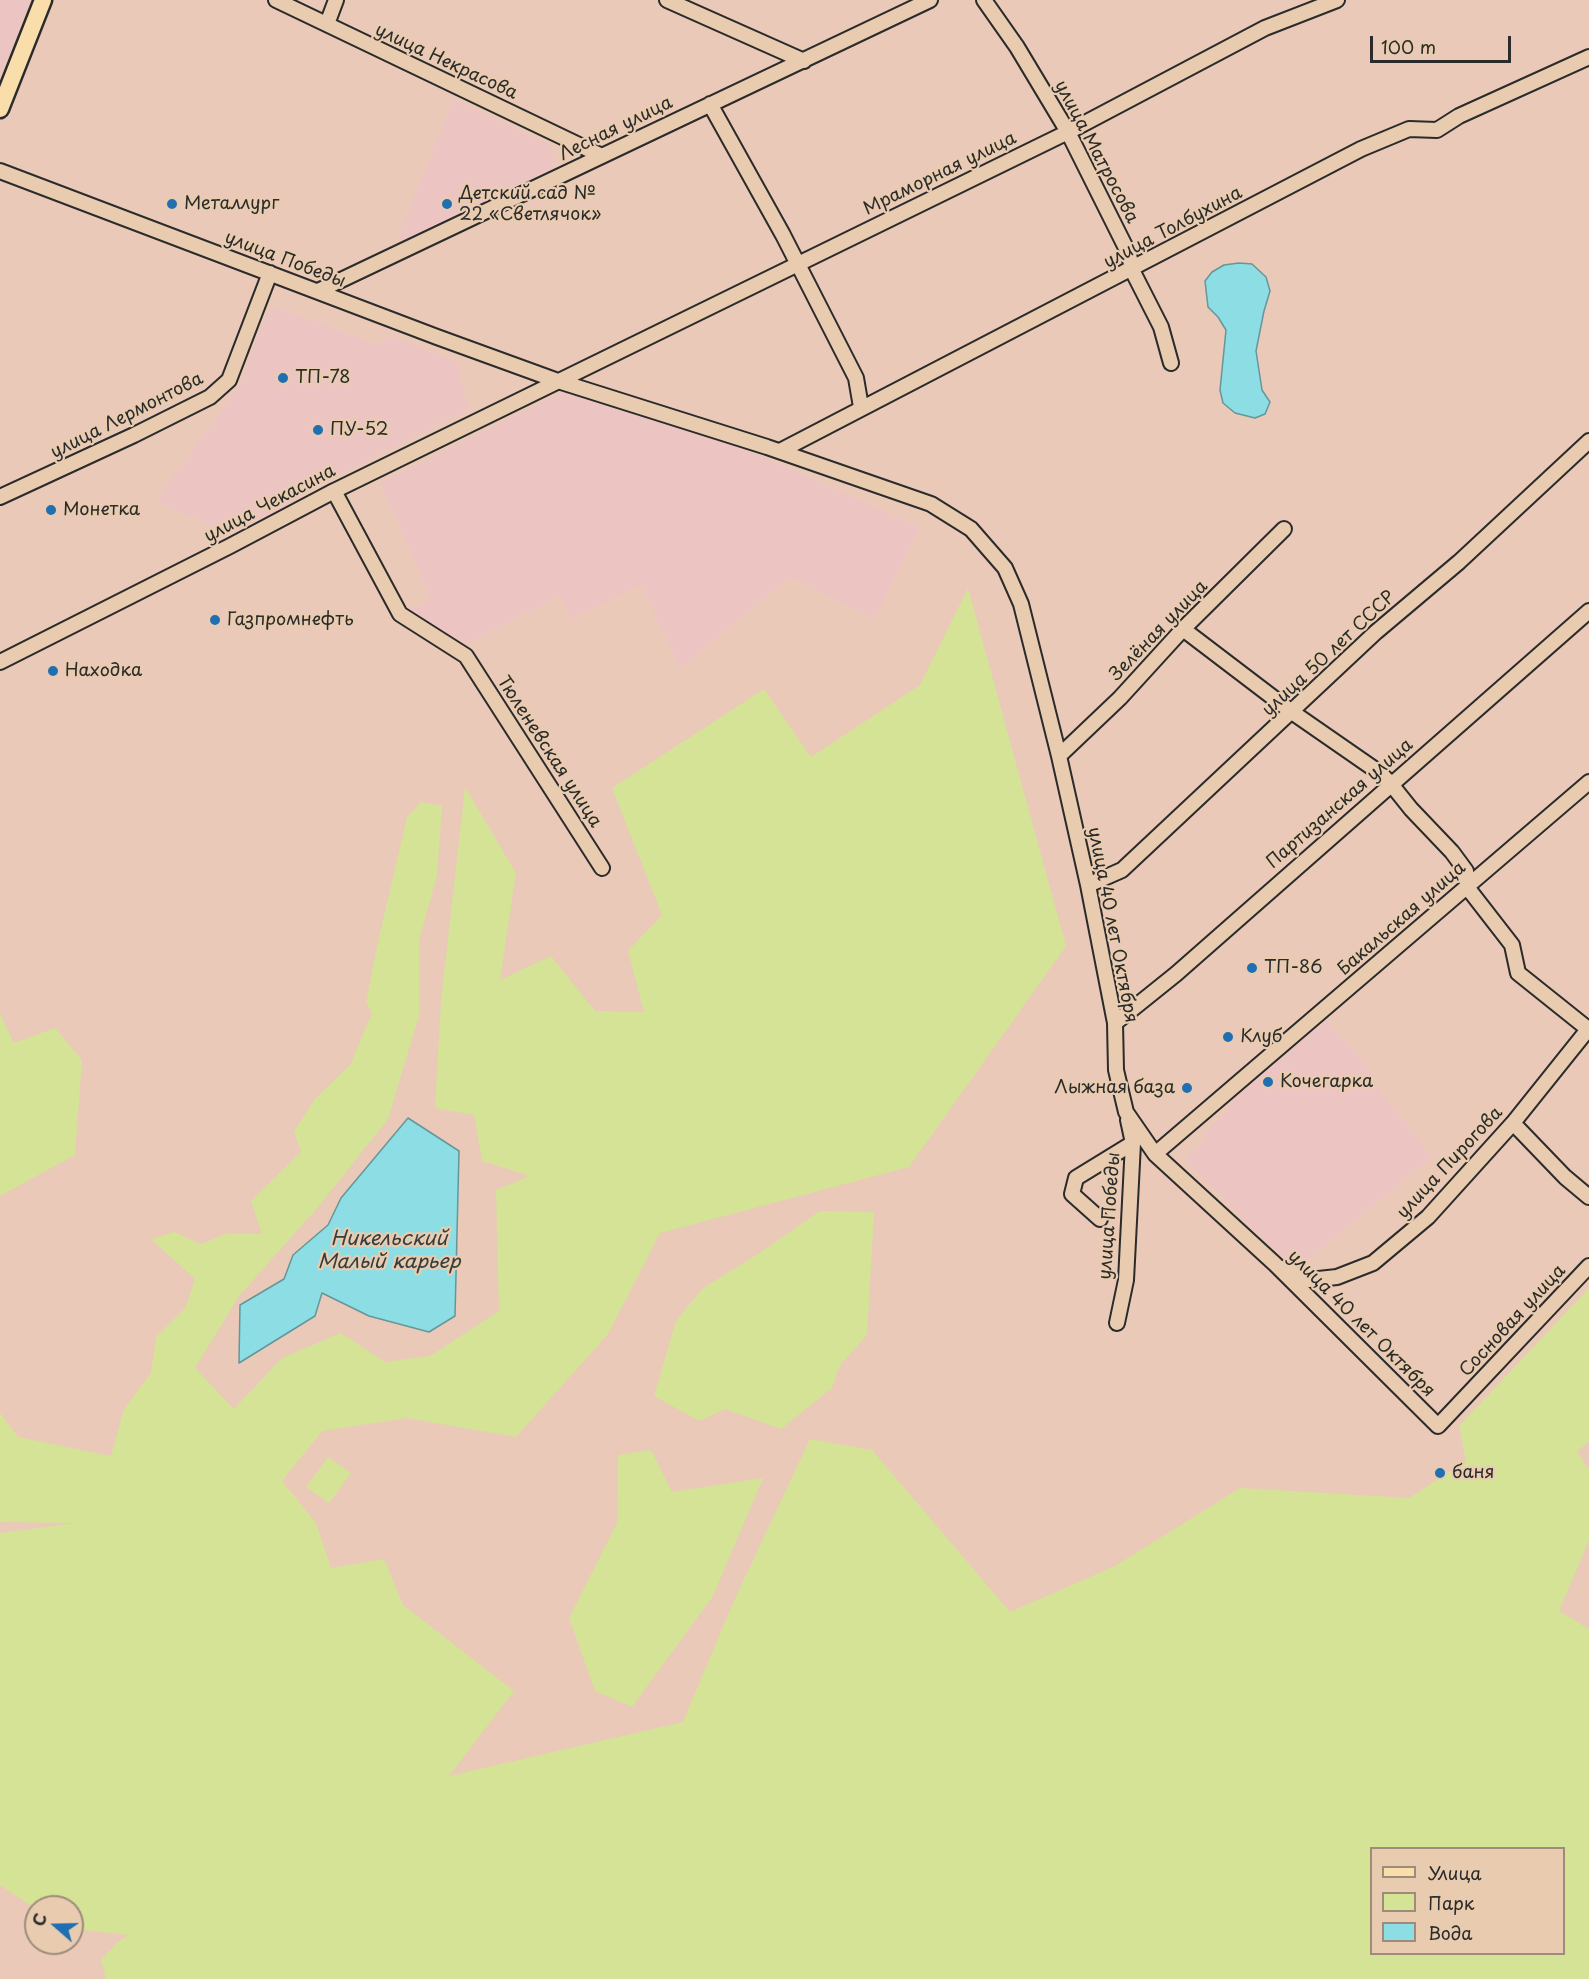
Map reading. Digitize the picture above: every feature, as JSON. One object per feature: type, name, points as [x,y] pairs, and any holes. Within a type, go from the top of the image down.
[{"type":"main road","points":[[0,109],[43,0]]},
{"type":"street","name":"улица Некрасова","points":[[276,0],[602,156]]},
{"type":"street","points":[[327,24],[336,0]]},
{"type":"street","points":[[666,0],[804,61]]},
{"type":"street","name":"Лесная улица","points":[[318,291],[930,0]]},
{"type":"street","name":"улица Матросова","points":[[984,0],[1017,47],[1068,132],[1129,254],[1131,270],[1161,327],[1171,363]]},
{"type":"street","name":"Мраморная улица","points":[[558,381],[1068,132],[1266,28],[1337,0]]},
{"type":"street","name":"улица Толбухина","points":[[780,451],[1361,149],[1410,129],[1437,130],[1459,116],[1589,57]]},
{"type":"street","points":[[710,104],[783,235],[856,378],[861,407]]},
{"type":"street","name":"улица Победы","points":[[0,171],[558,381],[780,451]]},
{"type":"street","name":"улица Лермонтова","points":[[0,497],[210,397],[229,380],[270,273]]},
{"type":"street","name":"улица Чекасина","points":[[0,662],[236,543],[334,490],[558,381]]},
{"type":"street","name":"улица 50 лет СССР","points":[[1088,885],[1122,870],[1376,632],[1459,562],[1589,441]]},
{"type":"street","name":"улица 40 лет Октября","points":[[780,451],[931,504],[971,529],[1005,568],[1021,604],[1088,885],[1115,1023],[1116,1070],[1126,1112],[1155,1154],[1275,1264],[1438,1426]]},
{"type":"street","name":"Тюленевская улица","points":[[334,490],[400,614],[466,656],[602,868]]},
{"type":"street","name":"Зелёная улица","points":[[1059,756],[1120,698],[1184,629],[1284,529]]},
{"type":"street","name":"Партизанская улица","points":[[1115,1023],[1176,974],[1589,611]]},
{"type":"street","points":[[1184,629],[1292,712],[1391,783],[1466,871],[1467,887],[1512,945],[1518,973],[1588,1029]]},
{"type":"street","name":"Бакальская улица","points":[[1155,1154],[1589,782]]},
{"type":"street","name":"улица Пирогова","points":[[1275,1264],[1309,1280],[1337,1277],[1373,1263],[1428,1217],[1513,1123],[1588,1029]]},
{"type":"street","name":"улица Победы","points":[[1117,1323],[1126,1280],[1133,1143],[1126,1112]]},
{"type":"street","points":[[1513,1123],[1565,1177],[1589,1197]]},
{"type":"street","points":[[1100,1219],[1072,1194],[1076,1178],[1133,1143]]},
{"type":"street","name":"Сосновая улица","points":[[1438,1426],[1589,1266]]},
{"type":"shaded area","points":[[0,0],[31,0],[0,78]]},
{"type":"shaded area","name":"Детский сад № 22 «Светлячок»","points":[[453,99],[552,146],[553,169],[406,242],[397,238]]},
{"type":"shaded area","name":"ПУ-52","points":[[274,306],[379,345],[390,335],[457,362],[469,409],[317,486],[303,494],[304,497],[231,534],[157,503],[165,487],[241,383],[265,315],[271,313]]},
{"type":"shaded area","points":[[566,390],[748,450],[920,527],[874,620],[790,577],[681,669],[641,585],[571,619],[560,596],[458,648],[407,613],[431,598],[380,483]]},
{"type":"shaded area","points":[[1327,1020],[1372,1073],[1368,1077],[1432,1156],[1309,1259],[1289,1258],[1281,1256],[1263,1239],[1185,1159],[1206,1140],[1206,1131],[1230,1110],[1227,1105]]},
{"type":"green space","points":[[968,588],[1066,946],[909,1167],[660,1233],[608,1334],[516,1437],[407,1418],[322,1431],[282,1481],[316,1523],[331,1568],[384,1559],[403,1605],[514,1691],[449,1776],[683,1722],[732,1605],[810,1439],[872,1450],[1010,1612],[1115,1566],[1240,1488],[1409,1498],[1466,1461],[1459,1426],[1589,1288],[1589,1441],[1577,1452],[1589,1470],[1589,1540],[1559,1611],[1589,1629],[1589,1979],[106,1979],[101,1960],[118,1942],[129,1935],[84,1930],[84,1895],[24,1895],[24,1901],[0,1885],[0,1533],[76,1523],[0,1522],[0,1413],[18,1437],[111,1456],[124,1409],[151,1373],[156,1337],[186,1307],[195,1279],[151,1239],[174,1232],[201,1244],[226,1234],[262,1234],[251,1201],[301,1152],[294,1131],[315,1099],[350,1065],[372,1013],[366,1003],[377,946],[407,817],[421,802],[442,806],[437,875],[419,941],[419,1016],[388,1119],[318,1207],[239,1296],[195,1368],[234,1409],[282,1358],[341,1333],[385,1362],[430,1356],[499,1311],[496,1190],[530,1176],[482,1161],[474,1115],[435,1108],[441,1001],[465,787],[516,873],[500,980],[551,956],[595,1011],[644,1012],[628,951],[662,915],[612,788],[764,689],[811,757],[920,685]]},
{"type":"green space","points":[[0,1014],[14,1043],[55,1028],[82,1060],[75,1155],[0,1196]]},
{"type":"green space","points":[[820,1211],[874,1212],[867,1335],[840,1365],[832,1388],[781,1429],[725,1409],[699,1421],[654,1396],[676,1321],[703,1288],[761,1252]]},
{"type":"green space","points":[[651,1450],[672,1492],[763,1478],[713,1596],[632,1707],[595,1691],[569,1618],[617,1523],[618,1455]]},
{"type":"green space","points":[[328,1457],[351,1473],[329,1503],[306,1487]]},
{"type":"water","points":[[1252,264],[1266,277],[1270,291],[1256,351],[1262,390],[1270,402],[1265,414],[1255,418],[1235,413],[1223,403],[1220,390],[1226,330],[1208,307],[1205,281],[1212,272],[1224,265]]},
{"type":"water","name":"Никельский Малый карьер","points":[[408,1118],[459,1151],[455,1316],[429,1332],[369,1316],[322,1293],[315,1316],[239,1363],[240,1305],[284,1279],[293,1255],[328,1225],[341,1198]]},
{"type":"place","name":"Металлург","points":[[172,204]]},
{"type":"place","name":"Детский сад № 22 «Светлячок»","points":[[447,204]]},
{"type":"place","name":"ТП-78","points":[[283,378]]},
{"type":"place","name":"ПУ-52","points":[[318,430]]},
{"type":"place","name":"Монетка","points":[[51,510]]},
{"type":"place","name":"Газпромнефть","points":[[215,620]]},
{"type":"place","name":"Находка","points":[[53,671]]},
{"type":"place","name":"ТП-86","points":[[1252,968]]},
{"type":"place","name":"Клуб","points":[[1228,1037]]},
{"type":"place","name":"Кочегарка","points":[[1268,1082]]},
{"type":"place","name":"Лыжная база","points":[[1187,1088]]},
{"type":"place","name":"баня","points":[[1440,1473]]}]
